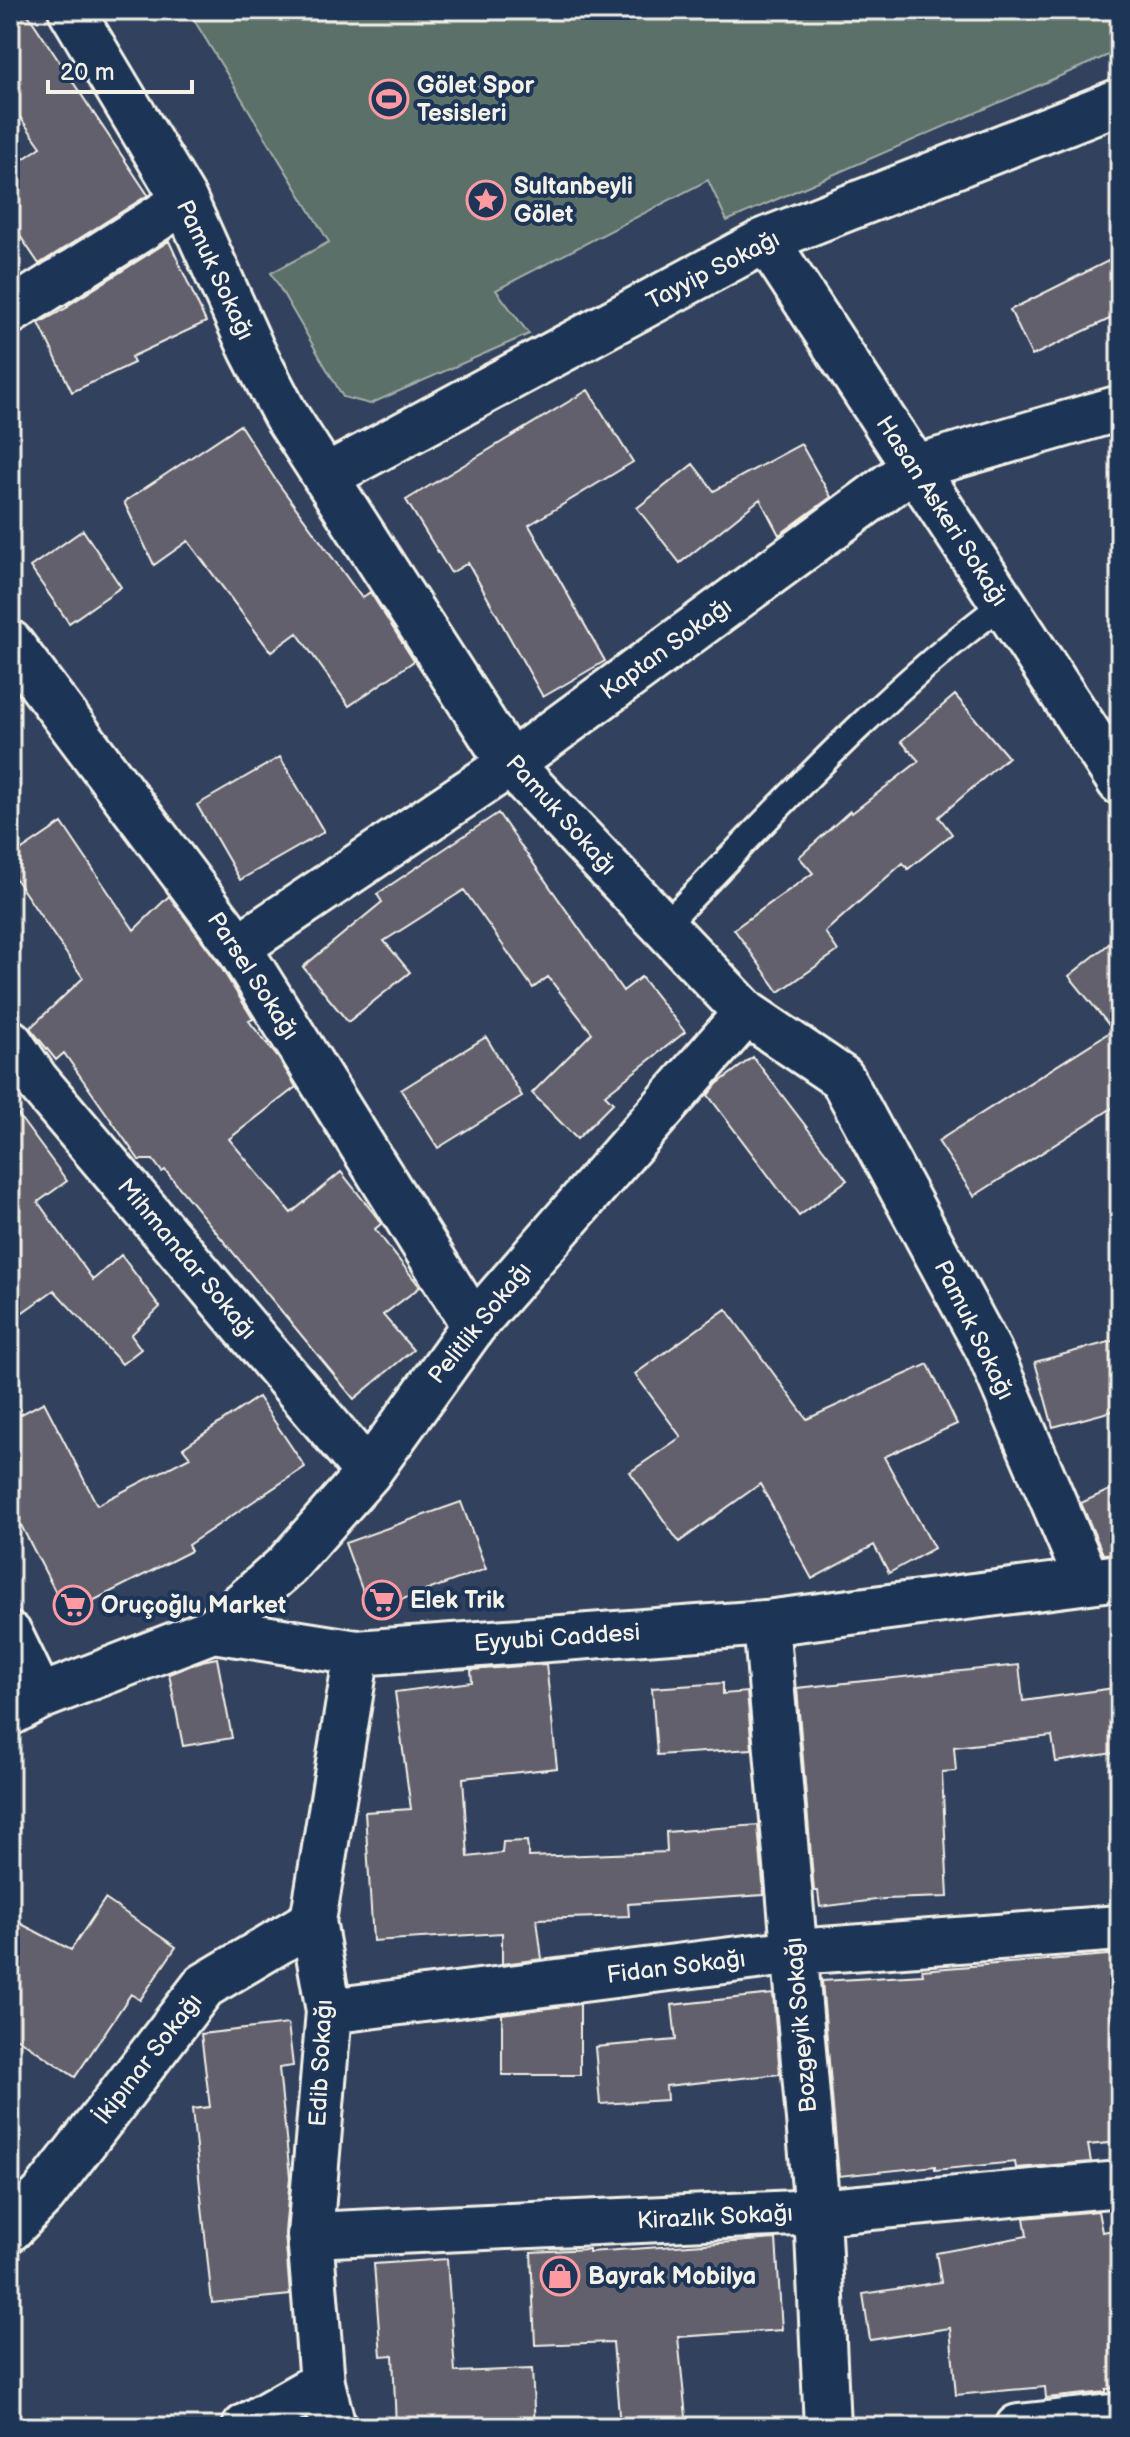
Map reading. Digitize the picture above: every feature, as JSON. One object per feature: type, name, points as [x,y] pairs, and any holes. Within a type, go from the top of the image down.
[{"type":"street","name":"Pamuk Sokağı","points":[[71,10],[185,201],[252,350],[285,414],[510,764],[746,1013],[842,1078],[989,1351],[1103,1579]]},
{"type":"street","name":"Tayyip Sokağı","points":[[325,477],[766,240],[1120,101]]},
{"type":"street","points":[[10,312],[185,201]]},
{"type":"street","name":"Hasan Askeri Sokağı","points":[[766,240],[1120,782]]},
{"type":"street","name":"Kaptan Sokağı","points":[[238,947],[510,764],[913,468],[1120,408]]},
{"type":"street","name":"Parsel Sokağı","points":[[10,643],[238,947],[474,1325]]},
{"type":"street","name":"Pelitlik Sokağı","points":[[213,1630],[286,1566],[368,1473],[474,1325],[746,1013]]},
{"type":"street","name":"Mihmandar Sokağı","points":[[10,1042],[23,1091],[368,1473]]},
{"type":"street","name":"Eyyubi Caddesi","points":[[213,1630],[357,1653],[766,1623],[1103,1579]]},
{"type":"street","name":"Bozgeyik Sokağı","points":[[766,1623],[817,2212],[827,2427]]},
{"type":"street","points":[[10,1635],[25,1705],[213,1630]]},
{"type":"street","name":"Edib Sokağı","points":[[333,2427],[322,2383],[310,2235],[329,2011],[313,1921],[357,1653]]},
{"type":"street","name":"İkipınar Sokağı","points":[[10,2229],[44,2194],[204,1986],[313,1921]]},
{"type":"street","name":"Fidan Sokağı","points":[[329,2011],[795,1952],[1120,1928]]},
{"type":"street","name":"Kirazlık Sokağı","points":[[310,2235],[817,2212],[1120,2184]]},
{"type":"street","points":[[245,2427],[322,2383]]},
{"type":"street","points":[[1018,2427],[1120,2416]]},
{"type":"lane","points":[[664,926],[865,719],[955,639],[1003,604]]},
{"type":"green space","name":"Sultanbeyli Gölet","points":[[188,10],[1120,10],[1120,50],[727,221],[708,180],[496,290],[529,334],[370,404],[343,397],[271,273],[329,242]]},
{"type":"building","points":[[10,10],[25,10],[148,195],[39,264],[10,221],[10,168],[41,147],[10,103]]},
{"type":"building","points":[[169,241],[206,322],[131,357],[134,363],[72,392],[39,323]]},
{"type":"building","points":[[1120,255],[1120,314],[1032,356],[1010,310]]},
{"type":"building","points":[[588,390],[633,462],[529,525],[605,661],[543,697],[468,563],[451,573],[406,500]]},
{"type":"building","points":[[240,425],[275,479],[362,598],[370,592],[414,661],[349,706],[297,633],[271,652],[188,541],[154,565],[124,502]]},
{"type":"building","points":[[801,444],[831,497],[779,535],[760,499],[680,563],[637,508],[693,464],[714,491]]},
{"type":"building","points":[[83,530],[121,587],[69,623],[30,567]]},
{"type":"building","points":[[955,695],[1008,757],[939,817],[952,834],[908,869],[903,863],[825,932],[838,951],[779,992],[734,929],[813,873],[799,857],[850,811],[852,813],[919,761],[901,741]]},
{"type":"building","points":[[280,757],[324,832],[240,880],[197,805]]},
{"type":"building","points":[[498,813],[623,991],[641,977],[685,1032],[605,1095],[613,1103],[577,1139],[532,1093],[592,1033],[548,977],[533,988],[464,890],[384,941],[410,972],[348,1022],[303,967],[382,902],[377,894]]},
{"type":"building","points":[[62,823],[134,930],[169,896],[217,961],[253,1019],[249,1021],[296,1087],[229,1139],[291,1213],[341,1172],[379,1220],[381,1224],[375,1229],[420,1287],[383,1315],[413,1350],[354,1399],[165,1170],[162,1172],[153,1160],[139,1160],[64,1053],[56,1060],[30,1028],[83,978],[10,871],[10,858]]},
{"type":"building","points":[[1120,935],[1120,1103],[974,1196],[938,1141],[1113,1030],[1069,976]]},
{"type":"building","points":[[486,1037],[522,1096],[438,1148],[401,1090]]},
{"type":"building","points":[[753,1057],[847,1180],[799,1216],[708,1095],[717,1084]]},
{"type":"building","points":[[10,1104],[67,1181],[38,1202],[93,1280],[121,1255],[160,1307],[131,1335],[141,1349],[122,1364],[54,1290],[10,1321]]},
{"type":"building","points":[[726,1309],[807,1419],[928,1364],[957,1424],[884,1457],[934,1548],[889,1573],[874,1545],[812,1579],[760,1484],[679,1542],[630,1472],[681,1437],[635,1374]]},
{"type":"building","points":[[1120,1339],[1120,1409],[1053,1427],[1035,1362]]},
{"type":"building","points":[[258,1397],[305,1467],[188,1545],[191,1551],[67,1614],[10,1504],[10,1420],[44,1402],[97,1505],[190,1457],[183,1448]]},
{"type":"building","points":[[1120,1485],[1120,1553],[1103,1554],[1081,1503]]},
{"type":"building","points":[[461,1502],[486,1569],[370,1611],[345,1543]]},
{"type":"building","points":[[217,1658],[232,1738],[183,1746],[169,1674]]},
{"type":"building","points":[[546,1664],[557,1768],[463,1778],[468,1857],[502,1853],[503,1842],[527,1841],[529,1857],[667,1852],[666,1832],[758,1825],[764,1895],[628,1904],[629,1916],[537,1919],[542,1959],[502,1964],[502,1933],[373,1941],[365,1812],[411,1809],[395,1692],[472,1682],[471,1670]]},
{"type":"building","points":[[1019,1665],[1023,1701],[1114,1688],[1120,1752],[1056,1762],[1052,1736],[954,1747],[956,1771],[942,1772],[948,1897],[884,1899],[820,1907],[818,1891],[814,1891],[797,1688]]},
{"type":"building","points":[[723,1683],[723,1694],[747,1692],[752,1749],[657,1755],[652,1688]]},
{"type":"building","points":[[105,1899],[176,1947],[140,2000],[131,1994],[75,2077],[10,2033],[10,1918],[71,1950]]},
{"type":"building","points":[[1120,1954],[1120,2142],[1088,2145],[1091,2162],[1016,2168],[1015,2162],[935,2170],[935,2166],[839,2176],[822,1981],[923,1975],[922,1970]]},
{"type":"building","points":[[773,1994],[780,2074],[666,2086],[667,2100],[600,2104],[595,2047],[676,2040],[672,2005]]},
{"type":"building","points":[[580,2004],[580,2075],[502,2075],[502,2014]]},
{"type":"building","points":[[288,2024],[293,2066],[279,2068],[290,2177],[285,2233],[290,2295],[212,2303],[192,2109],[210,2107],[201,2034]]},
{"type":"building","points":[[1098,2211],[1102,2232],[1120,2229],[1120,2388],[1046,2398],[1045,2387],[956,2395],[950,2328],[870,2340],[863,2294],[941,2282],[936,2253],[1027,2236],[1024,2218]]},
{"type":"building","points":[[776,2239],[782,2330],[678,2337],[687,2427],[620,2427],[613,2342],[535,2345],[531,2252],[589,2249],[589,2252]]},
{"type":"building","points":[[447,2259],[455,2372],[532,2369],[535,2427],[396,2427],[393,2355],[381,2356],[374,2264]]},
{"type":"place","name":"Gölet Spor Tesisleri","points":[[389,99]]},
{"type":"place","name":"Sultanbeyli Gölet","points":[[486,200]]},
{"type":"place","name":"Elek Trik","points":[[382,1600]]},
{"type":"place","name":"Oruçoğlu Market","points":[[73,1605]]},
{"type":"place","name":"Bayrak Mobilya","points":[[560,2276]]}]
